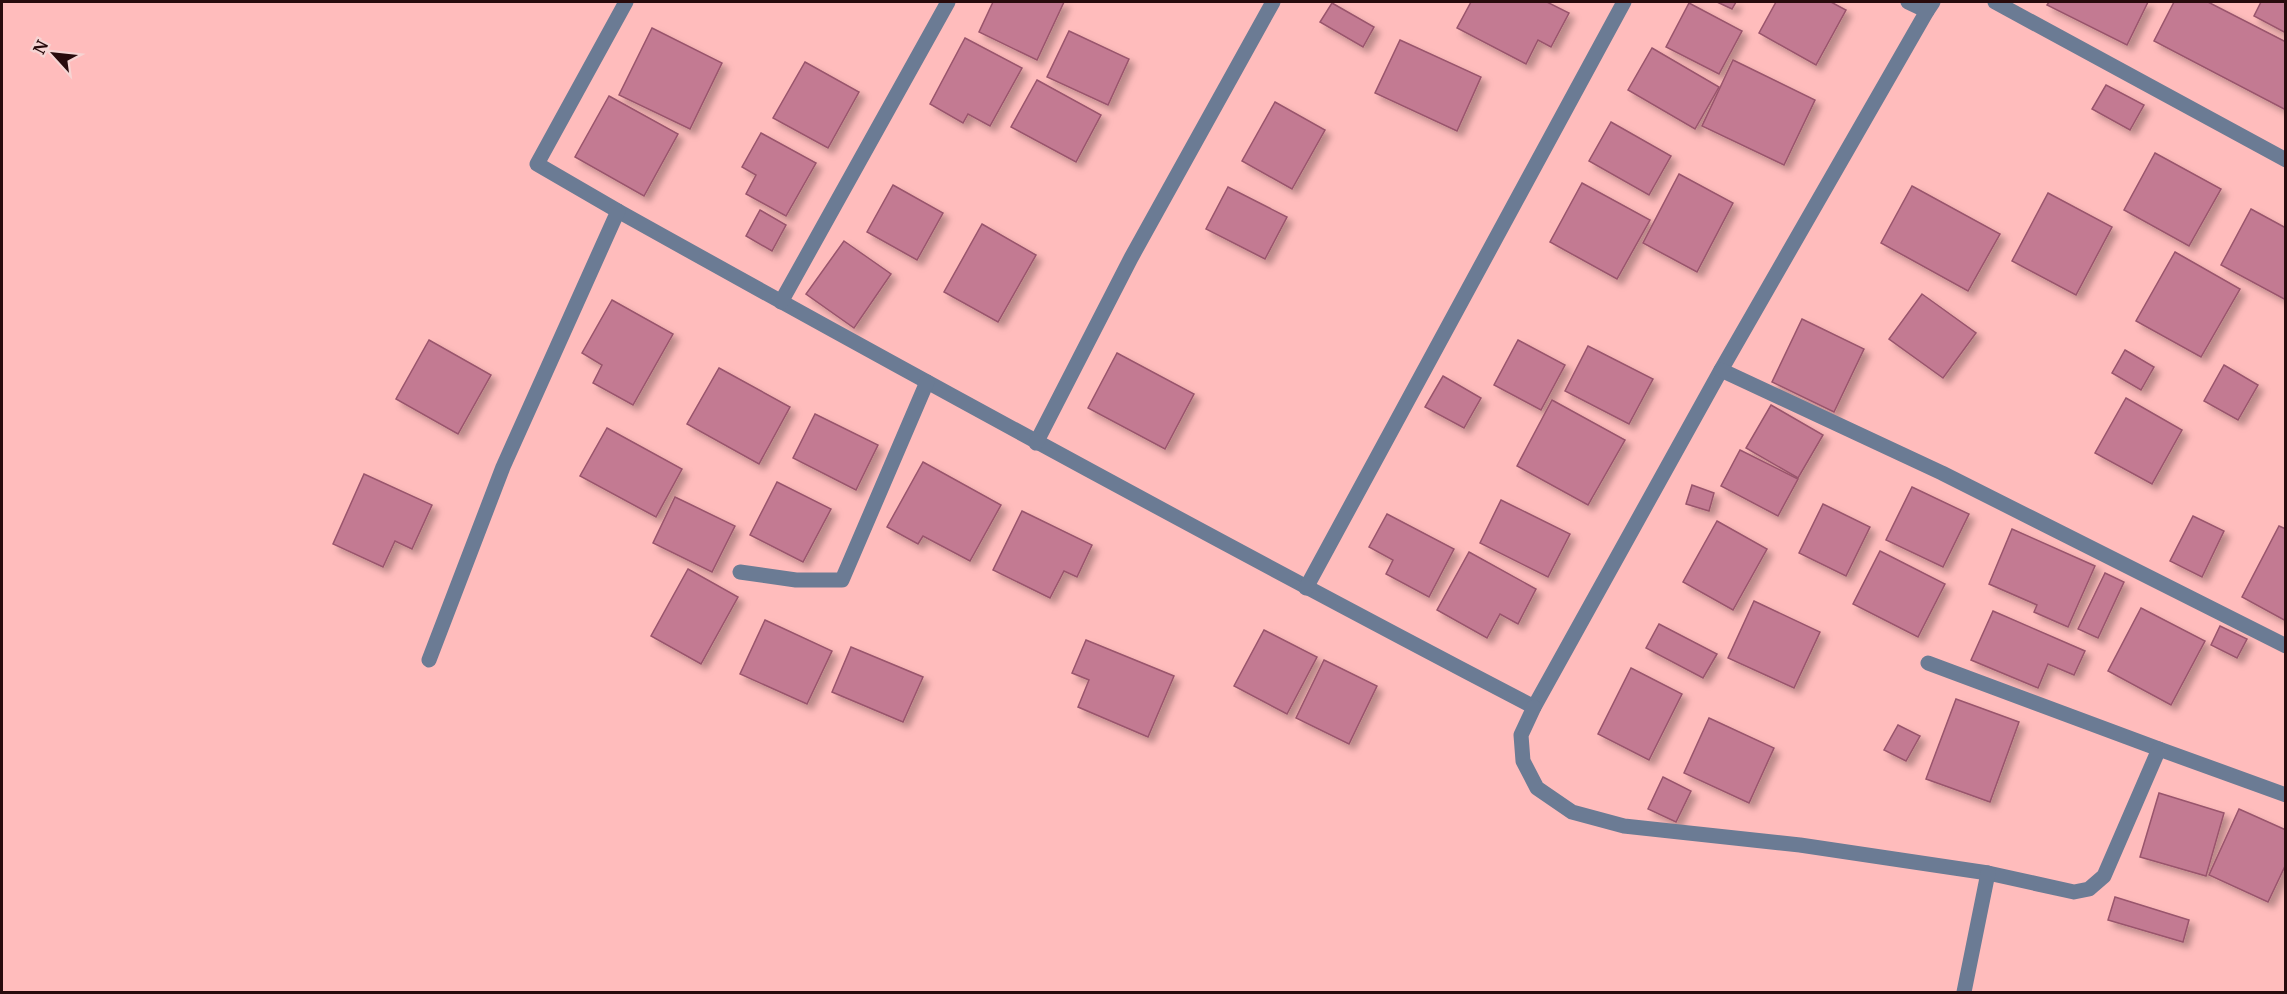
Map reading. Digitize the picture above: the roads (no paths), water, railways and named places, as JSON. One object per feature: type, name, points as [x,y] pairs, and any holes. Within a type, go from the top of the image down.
[{"type":"street","points":[[627,2],[537,164],[1036,443],[1534,707]]},
{"type":"street","points":[[781,302],[948,2]]},
{"type":"street","points":[[1036,443],[1131,258],[1273,2]]},
{"type":"street","points":[[1306,588],[1624,2]]},
{"type":"street","points":[[1908,2],[1930,6],[1721,370],[1534,707],[1521,735],[1523,761],[1537,788],[1572,812],[1624,826],[1800,845],[1988,873],[2074,892],[2089,889],[2103,876],[2159,749]]},
{"type":"street","points":[[1995,2],[2286,160]]},
{"type":"street","points":[[429,660],[503,467],[618,211]]},
{"type":"street","points":[[1721,370],[1942,473],[2286,646]]},
{"type":"street","points":[[740,572],[796,580],[842,580],[927,382]]},
{"type":"street","points":[[1928,663],[2286,795]]},
{"type":"street","points":[[1964,993],[1988,873]]}]
